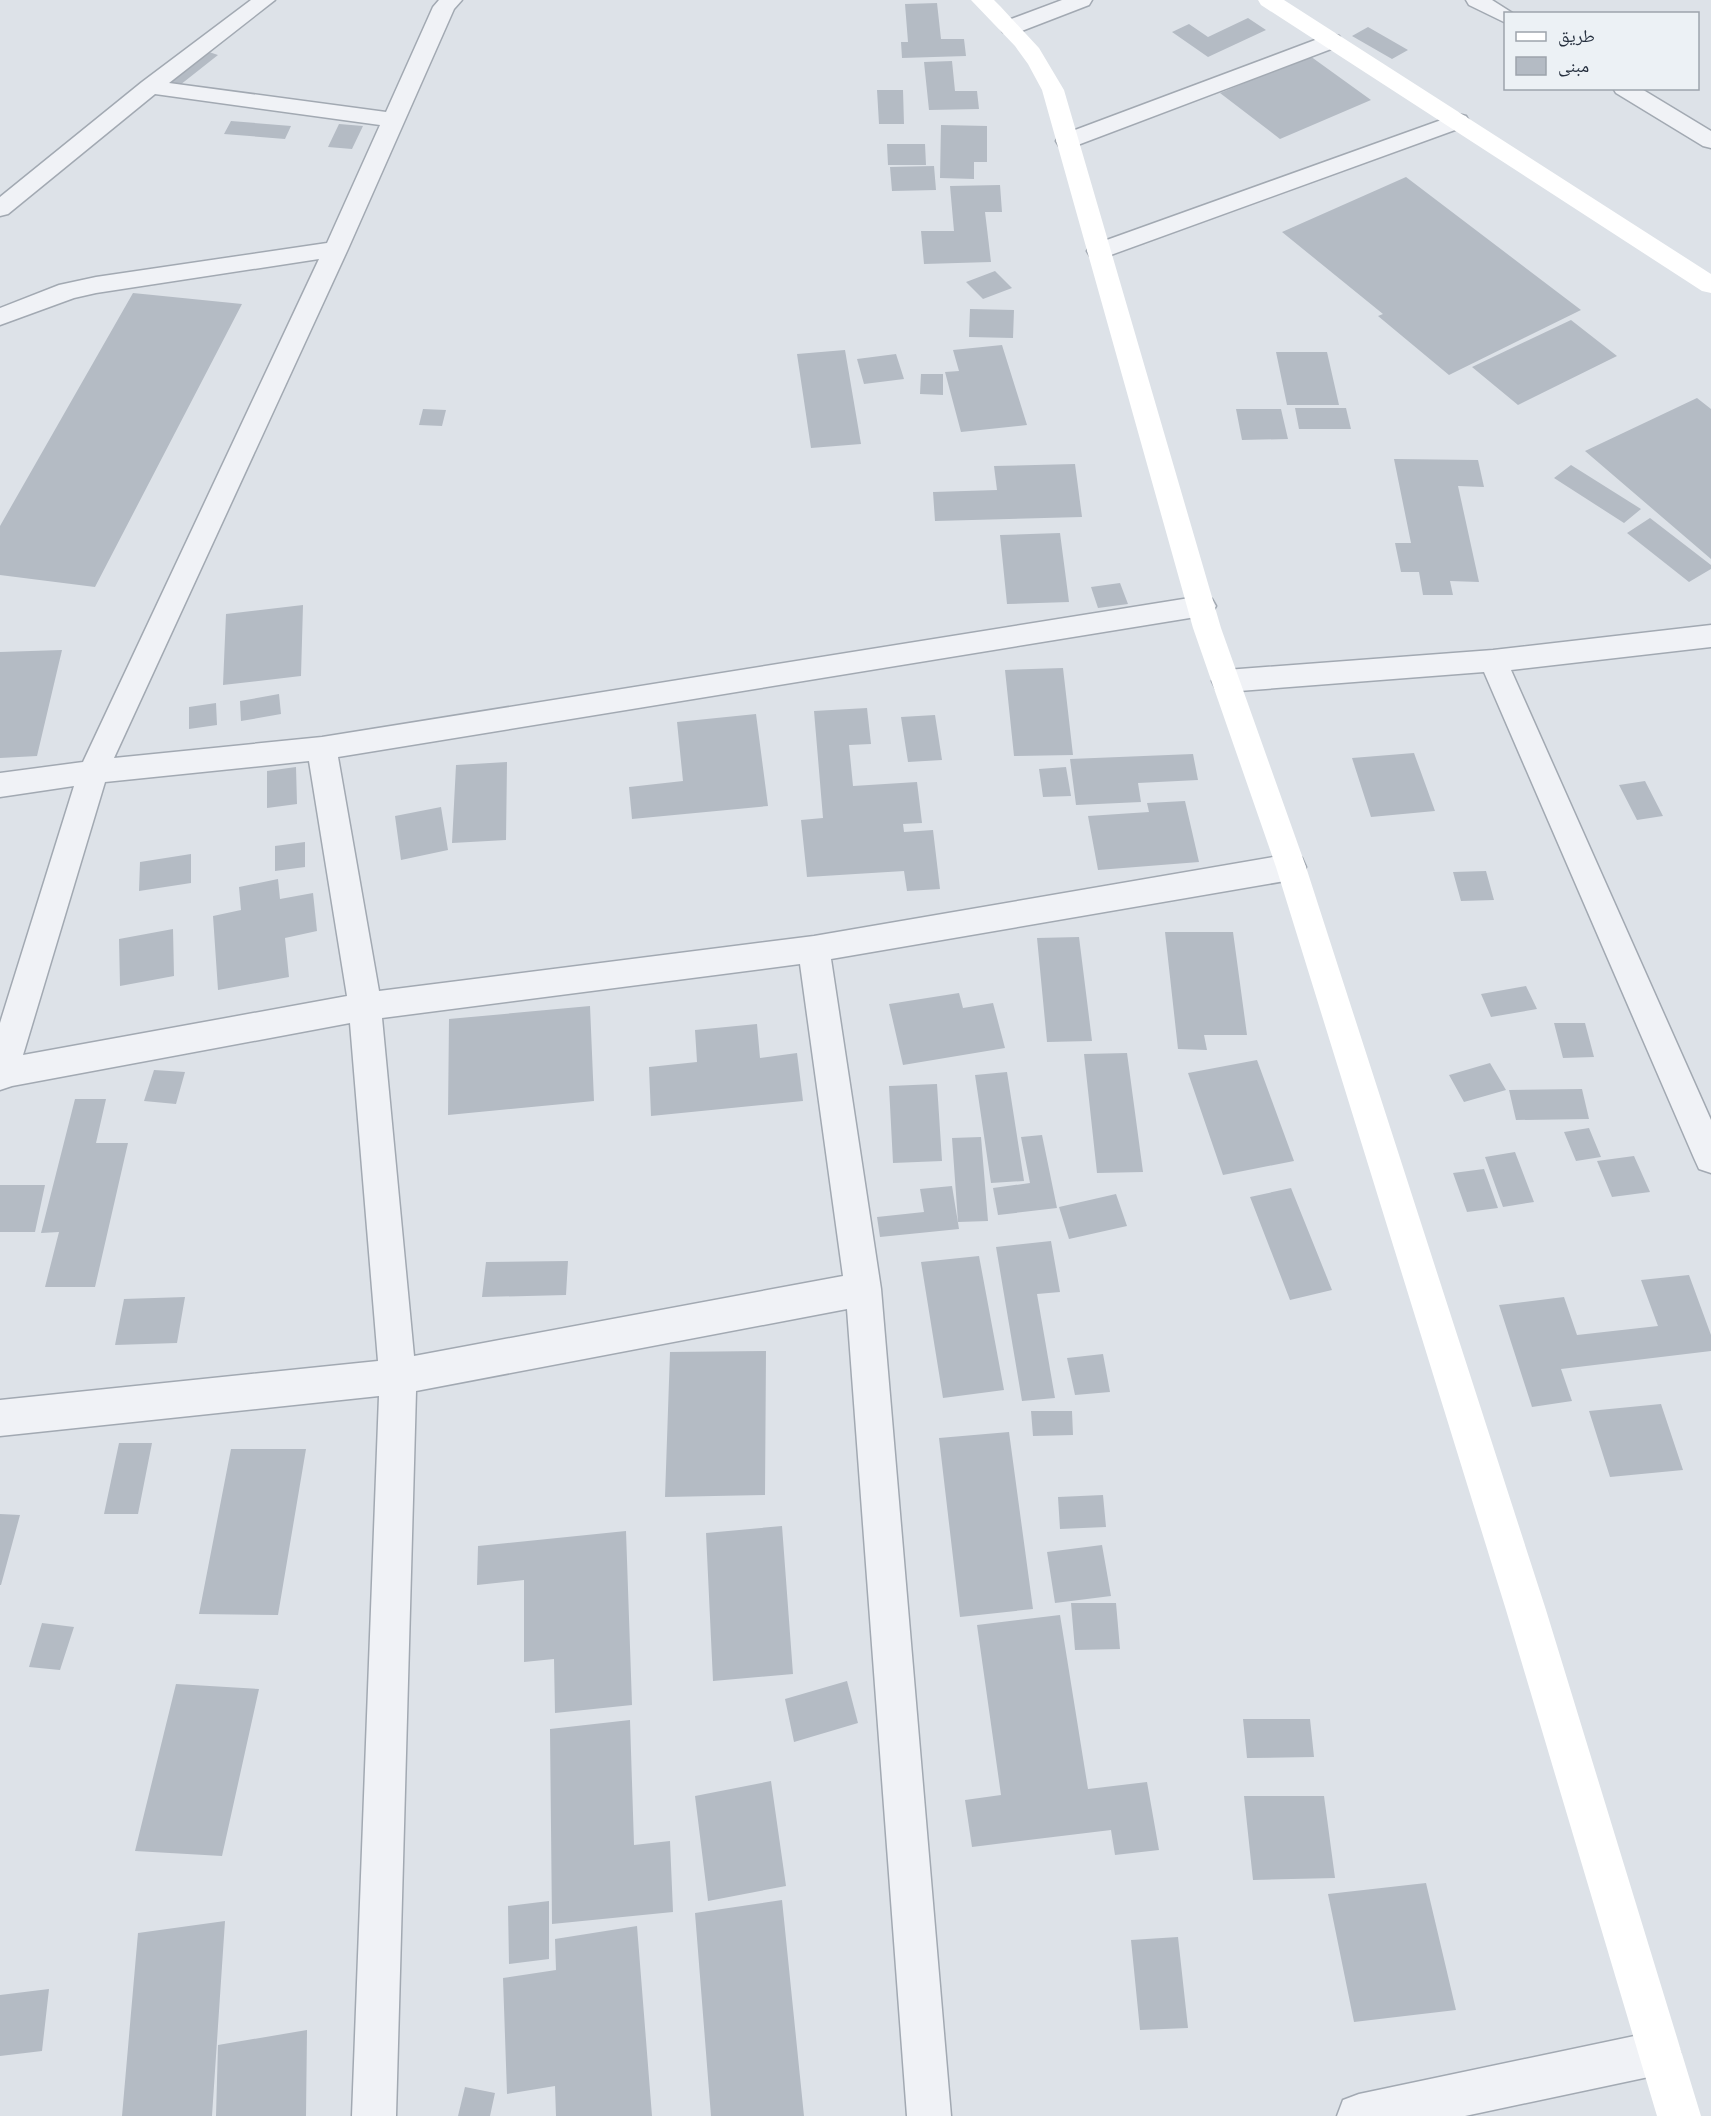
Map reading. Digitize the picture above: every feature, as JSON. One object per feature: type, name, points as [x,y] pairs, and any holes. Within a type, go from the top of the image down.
[{"type":"main road","points":[[982,0],[1011,27],[1035,56],[1045,73],[1067,141],[1207,628],[1292,867],[1526,1610],[1658,2053],[1679,2116]]},
{"type":"main road","points":[[1269,0],[1711,285]]},
{"type":"street","points":[[0,209],[150,87],[264,0]]},
{"type":"street","points":[[451,0],[444,8],[336,249],[93,772],[0,1075],[365,1006],[814,949],[1292,867]]},
{"type":"street","points":[[1011,27],[1081,0]]},
{"type":"street","points":[[1477,0],[1504,16]]},
{"type":"street","points":[[1067,141],[1331,40]]},
{"type":"street","points":[[150,87],[393,120]]},
{"type":"street","points":[[1627,90],[1711,141]]},
{"type":"street","points":[[1099,251],[1458,121]]},
{"type":"street","points":[[0,317],[68,291],[96,285],[336,249]]},
{"type":"street","points":[[0,785],[93,772],[322,748],[1202,606]]},
{"type":"street","points":[[1226,681],[1493,661],[1711,636]]},
{"type":"street","points":[[1493,661],[1711,1158]]},
{"type":"street","points":[[322,748],[365,1006],[398,1377],[374,2116]]},
{"type":"street","points":[[814,949],[862,1290],[929,2116]]},
{"type":"street","points":[[0,1418],[398,1377],[862,1290]]},
{"type":"street","points":[[1359,2116],[1658,2053]]},
{"type":"building","points":[[937,3],[941,39],[964,39],[966,56],[902,58],[901,42],[908,42],[905,4]]},
{"type":"building","points":[[1248,18],[1266,30],[1208,57],[1172,32],[1189,24],[1208,37]]},
{"type":"building","points":[[1368,27],[1408,50],[1392,59],[1352,36]]},
{"type":"building","points":[[203,50],[218,55],[180,85],[165,80]]},
{"type":"building","points":[[1310,56],[1371,100],[1280,139],[1220,93]]},
{"type":"building","points":[[952,61],[955,91],[977,91],[979,109],[929,110],[924,62]]},
{"type":"building","points":[[877,90],[903,90],[904,124],[879,124]]},
{"type":"building","points":[[231,121],[291,126],[285,139],[224,134]]},
{"type":"building","points":[[339,124],[363,126],[352,149],[328,147]]},
{"type":"building","points":[[941,125],[987,126],[987,162],[974,162],[974,179],[940,178]]},
{"type":"building","points":[[887,144],[925,144],[926,165],[888,165]]},
{"type":"building","points":[[934,166],[936,190],[892,191],[890,167]]},
{"type":"building","points":[[1406,177],[1581,310],[1449,375],[1378,316],[1383,314],[1282,232]]},
{"type":"building","points":[[1000,185],[1002,212],[985,212],[991,262],[924,264],[921,231],[954,231],[950,186]]},
{"type":"building","points":[[995,271],[1012,288],[983,299],[966,282]]},
{"type":"building","points":[[133,293],[242,304],[95,587],[0,575],[0,526]]},
{"type":"building","points":[[970,309],[1014,310],[1013,338],[969,337]]},
{"type":"building","points":[[1571,320],[1617,356],[1518,405],[1472,367]]},
{"type":"building","points":[[1002,345],[1027,425],[961,432],[945,372],[959,371],[953,350]]},
{"type":"building","points":[[845,350],[861,444],[811,448],[797,354]]},
{"type":"building","points":[[1276,352],[1327,352],[1339,405],[1287,405]]},
{"type":"building","points":[[896,354],[904,379],[864,384],[857,359]]},
{"type":"building","points":[[921,374],[943,374],[943,395],[920,394]]},
{"type":"building","points":[[1697,398],[1711,409],[1711,559],[1585,451]]},
{"type":"building","points":[[1295,408],[1346,408],[1351,429],[1299,429]]},
{"type":"building","points":[[423,409],[446,410],[442,426],[419,425]]},
{"type":"building","points":[[1236,409],[1281,409],[1288,439],[1242,440]]},
{"type":"building","points":[[1394,459],[1478,460],[1484,487],[1458,486],[1479,582],[1450,581],[1453,595],[1423,595],[1419,572],[1401,572],[1395,543],[1411,543]]},
{"type":"building","points":[[1075,464],[1082,517],[935,521],[933,492],[997,490],[994,466]]},
{"type":"building","points":[[1571,465],[1641,509],[1624,523],[1554,478]]},
{"type":"building","points":[[1650,518],[1711,565],[1711,569],[1689,582],[1627,533]]},
{"type":"building","points":[[1060,533],[1069,602],[1007,604],[1000,535]]},
{"type":"building","points":[[1120,583],[1128,604],[1098,608],[1091,587]]},
{"type":"building","points":[[303,605],[301,676],[223,685],[226,614]]},
{"type":"building","points":[[62,650],[37,756],[0,758],[0,652]]},
{"type":"building","points":[[1063,668],[1073,755],[1014,756],[1005,670]]},
{"type":"building","points":[[279,694],[281,714],[241,721],[240,701]]},
{"type":"building","points":[[216,703],[217,725],[189,729],[189,707]]},
{"type":"building","points":[[867,708],[871,744],[849,745],[853,786],[917,782],[922,823],[903,824],[904,832],[933,830],[940,889],[907,891],[904,871],[807,877],[801,820],[823,818],[814,711]]},
{"type":"building","points":[[756,714],[768,806],[632,819],[629,787],[683,781],[677,722]]},
{"type":"building","points":[[935,715],[942,760],[908,762],[901,717]]},
{"type":"building","points":[[1414,753],[1435,811],[1371,817],[1352,758]]},
{"type":"building","points":[[1193,754],[1198,780],[1138,783],[1141,802],[1076,805],[1070,759]]},
{"type":"building","points":[[507,762],[506,840],[452,843],[456,765]]},
{"type":"building","points":[[296,767],[297,804],[267,808],[267,771]]},
{"type":"building","points":[[1066,767],[1071,796],[1043,797],[1039,769]]},
{"type":"building","points":[[1645,781],[1663,816],[1637,820],[1619,785]]},
{"type":"building","points":[[1185,801],[1199,862],[1098,870],[1088,816],[1149,812],[1147,803]]},
{"type":"building","points":[[441,807],[448,850],[401,860],[395,816]]},
{"type":"building","points":[[305,842],[305,867],[275,871],[275,846]]},
{"type":"building","points":[[191,854],[191,883],[139,891],[140,862]]},
{"type":"building","points":[[1486,871],[1494,900],[1461,901],[1453,872]]},
{"type":"building","points":[[278,879],[280,899],[313,893],[317,931],[285,938],[289,977],[218,990],[213,916],[241,910],[239,887]]},
{"type":"building","points":[[173,929],[174,976],[120,986],[119,939]]},
{"type":"building","points":[[1165,932],[1233,932],[1247,1035],[1204,1035],[1207,1050],[1178,1049]]},
{"type":"building","points":[[1079,937],[1092,1041],[1047,1042],[1037,938]]},
{"type":"building","points":[[1526,986],[1537,1009],[1491,1017],[1481,994]]},
{"type":"building","points":[[959,993],[963,1008],[993,1003],[1005,1048],[903,1065],[889,1004]]},
{"type":"building","points":[[590,1006],[594,1101],[448,1115],[449,1019]]},
{"type":"building","points":[[1554,1023],[1585,1023],[1594,1057],[1563,1058]]},
{"type":"building","points":[[757,1024],[760,1058],[797,1053],[803,1101],[651,1116],[649,1067],[697,1062],[695,1030]]},
{"type":"building","points":[[1127,1053],[1143,1172],[1097,1173],[1084,1054]]},
{"type":"building","points":[[1257,1060],[1294,1161],[1223,1175],[1188,1073]]},
{"type":"building","points":[[1490,1063],[1506,1090],[1464,1102],[1449,1075]]},
{"type":"building","points":[[154,1070],[185,1072],[176,1104],[144,1101]]},
{"type":"building","points":[[1007,1072],[1024,1181],[991,1183],[975,1075]]},
{"type":"building","points":[[937,1084],[942,1161],[893,1163],[889,1086]]},
{"type":"building","points":[[1582,1089],[1589,1119],[1516,1120],[1509,1090]]},
{"type":"building","points":[[75,1099],[106,1099],[96,1143],[128,1143],[95,1287],[45,1287],[59,1232],[41,1233]]},
{"type":"building","points":[[1589,1128],[1601,1157],[1576,1161],[1564,1132]]},
{"type":"building","points":[[1042,1135],[1057,1208],[998,1215],[993,1188],[1030,1183],[1021,1137]]},
{"type":"building","points":[[981,1137],[988,1221],[958,1222],[952,1138]]},
{"type":"building","points":[[1515,1152],[1534,1202],[1503,1207],[1485,1157]]},
{"type":"building","points":[[1634,1156],[1650,1192],[1612,1197],[1597,1161]]},
{"type":"building","points":[[1484,1169],[1498,1208],[1467,1212],[1453,1173]]},
{"type":"building","points":[[0,1185],[45,1185],[35,1232],[0,1232]]},
{"type":"building","points":[[952,1186],[959,1229],[880,1237],[877,1217],[924,1212],[920,1189]]},
{"type":"building","points":[[1291,1188],[1332,1290],[1290,1300],[1250,1197]]},
{"type":"building","points":[[1116,1194],[1127,1226],[1069,1239],[1059,1207]]},
{"type":"building","points":[[1051,1241],[1060,1292],[1037,1294],[1055,1398],[1022,1401],[996,1247]]},
{"type":"building","points":[[979,1256],[1004,1390],[943,1398],[921,1262]]},
{"type":"building","points":[[568,1261],[566,1295],[482,1297],[486,1262]]},
{"type":"building","points":[[1689,1275],[1711,1335],[1711,1351],[1561,1369],[1572,1401],[1532,1407],[1499,1305],[1564,1297],[1577,1335],[1658,1326],[1641,1280]]},
{"type":"building","points":[[185,1297],[177,1343],[115,1345],[124,1299]]},
{"type":"building","points":[[766,1351],[765,1495],[665,1497],[670,1352]]},
{"type":"building","points":[[1103,1354],[1110,1392],[1075,1395],[1067,1358]]},
{"type":"building","points":[[1661,1404],[1683,1470],[1610,1477],[1589,1411]]},
{"type":"building","points":[[1031,1411],[1072,1411],[1073,1435],[1033,1436]]},
{"type":"building","points":[[1009,1432],[1033,1609],[960,1617],[939,1438]]},
{"type":"building","points":[[119,1443],[152,1443],[138,1514],[104,1514]]},
{"type":"building","points":[[231,1449],[306,1449],[278,1615],[199,1614]]},
{"type":"building","points":[[1103,1495],[1106,1527],[1060,1529],[1058,1497]]},
{"type":"building","points":[[0,1514],[20,1515],[1,1585],[0,1585]]},
{"type":"building","points":[[782,1526],[793,1674],[713,1681],[706,1533]]},
{"type":"building","points":[[626,1531],[632,1705],[555,1713],[554,1659],[524,1662],[524,1580],[477,1585],[478,1546]]},
{"type":"building","points":[[1102,1545],[1111,1596],[1055,1603],[1047,1552]]},
{"type":"building","points":[[1071,1603],[1116,1603],[1120,1649],[1075,1650]]},
{"type":"building","points":[[1060,1615],[1088,1789],[1147,1782],[1159,1850],[1115,1855],[1111,1830],[972,1847],[965,1800],[1001,1795],[977,1625]]},
{"type":"building","points":[[42,1623],[74,1627],[60,1670],[29,1667]]},
{"type":"building","points":[[847,1681],[858,1723],[794,1742],[785,1699]]},
{"type":"building","points":[[176,1684],[259,1689],[222,1856],[135,1851]]},
{"type":"building","points":[[1243,1719],[1310,1719],[1314,1757],[1247,1758]]},
{"type":"building","points":[[630,1720],[634,1845],[670,1841],[673,1912],[552,1924],[550,1729]]},
{"type":"building","points":[[771,1781],[786,1886],[708,1901],[695,1796]]},
{"type":"building","points":[[1244,1796],[1324,1796],[1335,1878],[1253,1880]]},
{"type":"building","points":[[1426,1883],[1456,2010],[1354,2022],[1328,1894]]},
{"type":"building","points":[[782,1900],[804,2116],[711,2116],[695,1913]]},
{"type":"building","points":[[549,1901],[549,1959],[509,1964],[508,1906]]},
{"type":"building","points":[[225,1921],[212,2116],[122,2116],[138,1933]]},
{"type":"building","points":[[637,1926],[652,2116],[556,2116],[555,2086],[507,2094],[503,1978],[556,1970],[555,1939]]},
{"type":"building","points":[[1178,1937],[1188,2028],[1140,2030],[1131,1940]]},
{"type":"building","points":[[49,1989],[42,2051],[0,2056],[0,1995]]},
{"type":"building","points":[[307,2030],[306,2116],[216,2116],[218,2045]]},
{"type":"building","points":[[465,2087],[495,2093],[490,2116],[458,2116]]}]
